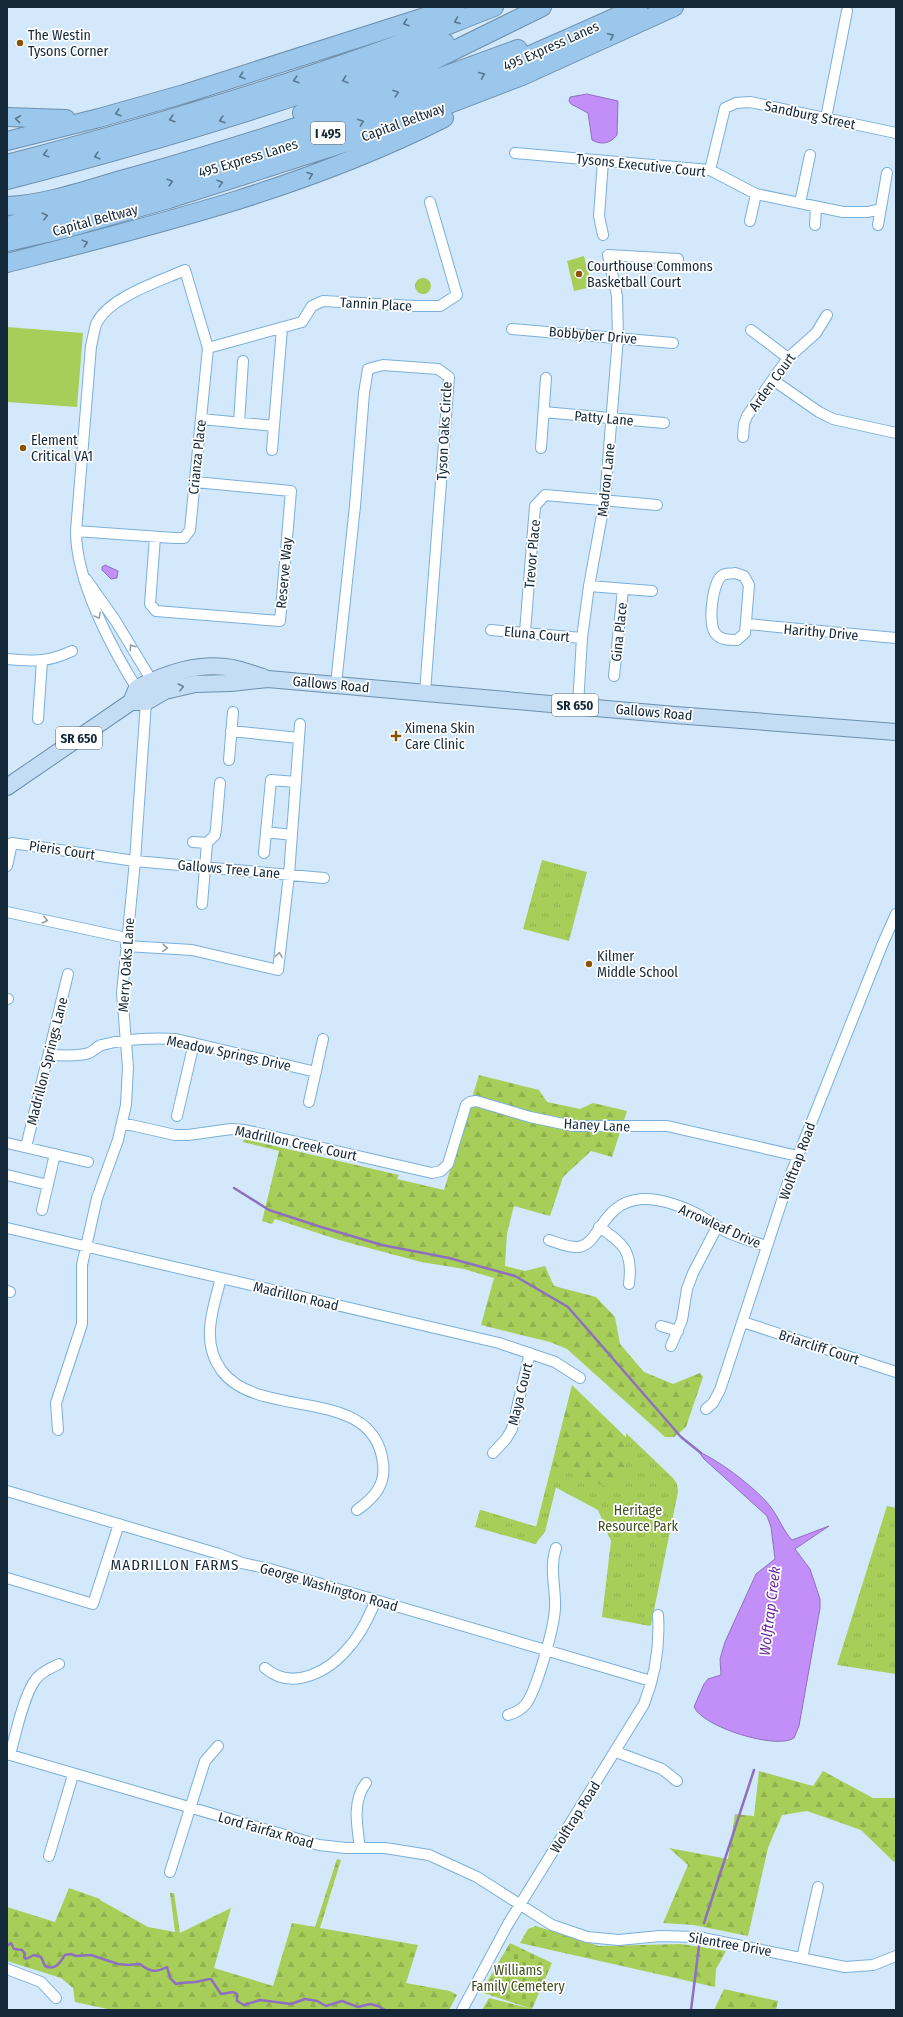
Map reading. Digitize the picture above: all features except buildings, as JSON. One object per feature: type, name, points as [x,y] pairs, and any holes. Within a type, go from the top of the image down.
[{"type":"highway","points":[[7,141],[99,118],[184,94],[456,7]]},
{"type":"highway","points":[[7,164],[158,123],[257,92],[371,55],[494,7]]},
{"type":"highway","points":[[7,180],[169,136],[275,104],[406,58],[540,7]]},
{"type":"highway","points":[[7,206],[224,139],[344,98],[416,69],[540,7]]},
{"type":"highway","points":[[7,195],[49,194],[220,151],[342,112],[630,7]]},
{"type":"highway","name":"495 Express Lanes","points":[[7,226],[148,189],[337,130],[503,67],[638,7]]},
{"type":"highway","name":"Capital Beltway","points":[[7,242],[60,230],[169,199],[352,141],[469,98],[674,7]]},
{"type":"highway","points":[[7,264],[199,212],[274,189],[393,143],[575,52]]},
{"type":"highway","points":[[7,118],[36,120],[99,118]]},
{"type":"main road","name":"Gallows Road","points":[[7,788],[138,697],[152,681],[179,670],[210,667],[232,668],[268,679]]},
{"type":"main road","name":"Gallows Road","points":[[138,697],[157,695],[182,686],[195,684],[231,683],[268,679],[578,705],[675,715],[896,732]]},
{"type":"street","points":[[826,118],[847,11]]},
{"type":"street","name":"Sandburg Street","points":[[710,170],[725,108],[736,103],[750,102],[896,133]]},
{"type":"street","name":"Tysons Executive Court","points":[[515,153],[710,170],[756,194],[843,212],[868,212],[880,209]]},
{"type":"street","points":[[800,203],[810,155]]},
{"type":"street","points":[[603,161],[599,216],[603,235]]},
{"type":"street","points":[[878,225],[887,173]]},
{"type":"street","points":[[750,221],[756,194]]},
{"type":"street","name":"Tannin Place","points":[[208,348],[302,322],[312,306],[323,301],[440,306],[457,295],[430,202]]},
{"type":"street","points":[[815,224],[816,207]]},
{"type":"street","name":"Madron Lane","points":[[578,705],[582,638],[589,586],[605,499],[618,337],[617,296],[608,255],[678,259]]},
{"type":"street","name":"Crianza Place","points":[[185,270],[208,348],[190,530],[188,534],[184,538],[155,537],[76,530],[91,346],[97,323],[107,310],[125,297],[185,270]]},
{"type":"street","name":"Arden Court","points":[[743,437],[744,424],[747,416],[788,358],[816,333],[827,315]]},
{"type":"street","points":[[272,450],[282,328]]},
{"type":"street","name":"Bobbyber Drive","points":[[512,329],[618,337],[673,343]]},
{"type":"street","points":[[751,330],[788,358]]},
{"type":"street","points":[[239,423],[243,361]]},
{"type":"street","name":"Tyson Oaks Circle","points":[[336,684],[355,506],[364,393],[368,369],[383,365],[438,369],[449,377],[425,692]]},
{"type":"street","points":[[541,448],[546,378]]},
{"type":"street","points":[[772,380],[819,412],[833,419],[896,433]]},
{"type":"street","name":"Patty Lane","points":[[544,412],[664,423]]},
{"type":"street","points":[[201,419],[274,426]]},
{"type":"street","name":"Reserve Way","points":[[155,537],[150,604],[156,611],[280,621],[291,491],[195,482]]},
{"type":"street","name":"Trevor Place","points":[[525,632],[536,506],[545,495],[657,504]]},
{"type":"street","points":[[76,530],[76,545],[93,607],[138,697]]},
{"type":"street","points":[[735,573],[744,576],[749,585],[747,624],[745,633],[737,640],[724,640],[715,634],[710,624],[715,583],[723,575],[735,573]]},
{"type":"street","points":[[86,579],[115,620],[152,681]]},
{"type":"street","points":[[589,586],[652,591]]},
{"type":"street","name":"Gina Place","points":[[614,676],[623,589]]},
{"type":"street","name":"Harithy Drive","points":[[747,624],[896,638]]},
{"type":"street","name":"Eluna Court","points":[[491,630],[582,638]]},
{"type":"street","points":[[7,658],[42,661],[57,658],[72,651]]},
{"type":"street","points":[[38,719],[42,661]]},
{"type":"street","name":"Merry Oaks Lane","points":[[58,1430],[56,1403],[82,1324],[83,1309],[80,1281],[86,1246],[97,1198],[116,1147],[122,1123],[128,1082],[122,1004],[134,861],[138,697]]},
{"type":"street","points":[[228,760],[233,712]]},
{"type":"street","points":[[7,912],[127,942],[192,950],[278,970],[289,874],[300,724]]},
{"type":"street","points":[[231,731],[299,738]]},
{"type":"street","points":[[264,853],[271,780],[296,782]]},
{"type":"street","points":[[202,904],[207,843],[215,835],[220,783]]},
{"type":"street","points":[[266,832],[292,835]]},
{"type":"street","points":[[193,842],[207,843]]},
{"type":"street","name":"Pieris Court","points":[[7,866],[12,843],[134,861]]},
{"type":"street","name":"Gallows Tree Lane","points":[[134,861],[324,878]]},
{"type":"street","name":"Wolftrap Road","points":[[706,1409],[713,1403],[720,1390],[798,1156],[896,914]]},
{"type":"street","name":"Madrillon Springs Lane","points":[[26,1147],[68,974]]},
{"type":"street","name":"Meadow Springs Drive","points":[[49,1055],[79,1055],[91,1053],[100,1045],[163,1038],[194,1043],[316,1072]]},
{"type":"street","points":[[309,1102],[323,1039]]},
{"type":"street","points":[[176,1116],[194,1043]]},
{"type":"street","name":"Haney Lane","points":[[421,1171],[432,1173],[441,1171],[448,1164],[466,1105],[470,1102],[476,1101],[530,1117],[573,1126],[667,1126],[798,1156]]},
{"type":"street","name":"Madrillon Creek Court","points":[[122,1123],[175,1135],[188,1135],[231,1129],[245,1130],[421,1171]]},
{"type":"street","points":[[7,1143],[88,1162]]},
{"type":"street","points":[[42,1210],[55,1154]]},
{"type":"street","points":[[7,1175],[48,1185]]},
{"type":"street","name":"Arrowleaf Drive","points":[[549,1240],[572,1247],[580,1246],[591,1240],[599,1227],[613,1210],[622,1205],[641,1200],[660,1202],[688,1209],[717,1227],[767,1246]]},
{"type":"street","points":[[599,1227],[620,1242],[625,1249],[630,1259],[631,1268],[629,1284]]},
{"type":"street","points":[[671,1346],[678,1331],[687,1289],[693,1273],[717,1227]]},
{"type":"street","name":"Madrillon Road","points":[[7,1228],[499,1344],[555,1362],[580,1378]]},
{"type":"street","points":[[221,1278],[210,1322],[209,1337],[215,1360],[230,1380],[251,1392],[344,1414],[363,1426],[376,1441],[383,1461],[382,1483],[376,1494],[357,1510]]},
{"type":"street","name":"Briarcliff Court","points":[[743,1322],[896,1372]]},
{"type":"street","points":[[661,1326],[678,1331]]},
{"type":"street","name":"Maya Court","points":[[493,1453],[506,1439],[512,1429],[530,1353]]},
{"type":"street","name":"George Washington Road","points":[[7,1491],[219,1554],[242,1563],[270,1569],[651,1681]]},
{"type":"street","points":[[7,1578],[93,1604],[119,1524]]},
{"type":"street","points":[[508,1715],[518,1711],[529,1699],[546,1650],[555,1609],[552,1566],[556,1548]]},
{"type":"street","points":[[265,1668],[280,1678],[293,1680],[317,1672],[329,1665],[340,1657],[359,1633],[376,1600]]},
{"type":"street","name":"Wolftrap Road","points":[[462,2010],[521,1904],[616,1752],[644,1704],[651,1681],[658,1644],[658,1615]]},
{"type":"street","points":[[8,1755],[35,1679],[44,1671],[59,1664]]},
{"type":"street","points":[[170,1872],[205,1761],[218,1746]]},
{"type":"street","points":[[616,1752],[662,1769],[677,1781]]},
{"type":"street","name":"Lord Fairfax Road","points":[[8,1755],[319,1845],[385,1848],[429,1855],[477,1877],[521,1904]]},
{"type":"street","points":[[49,1856],[74,1775]]},
{"type":"street","points":[[360,1848],[357,1806],[360,1792],[366,1783]]},
{"type":"street","points":[[802,1958],[818,1887]]},
{"type":"street","name":"Silentree Drive","points":[[521,1904],[552,1925],[587,1937],[619,1940],[679,1935],[698,1937],[845,1967],[873,1965],[896,1956]]},
{"type":"street","points":[[7,1969],[41,1982],[56,1998]]},
{"type":"green space","name":"Courthouse Commons Basketball Court","points":[[584,256],[592,287],[574,291],[567,261]]},
{"type":"green space","points":[[423,278],[430,283],[431,286],[426,293],[423,294],[416,289],[415,286],[420,279]]},
{"type":"green space","points":[[7,327],[83,333],[77,407],[7,402]]},
{"type":"green space","points":[[542,860],[587,872],[569,941],[523,929]]},
{"type":"green space","points":[[479,1075],[539,1090],[547,1102],[580,1109],[593,1103],[627,1111],[612,1157],[591,1151],[563,1177],[550,1216],[514,1206],[507,1233],[505,1266],[525,1271],[545,1266],[554,1286],[596,1297],[615,1317],[620,1344],[644,1372],[673,1384],[700,1373],[703,1377],[686,1427],[674,1437],[665,1437],[567,1349],[550,1342],[481,1325],[494,1278],[464,1269],[421,1262],[339,1240],[275,1219],[272,1224],[262,1221],[279,1151],[243,1142],[244,1139],[399,1175],[397,1179],[444,1190]]},
{"type":"green space","name":"Heritage Resource Park","points":[[572,1385],[676,1486],[650,1626],[602,1617],[611,1541],[598,1510],[555,1487],[544,1533],[535,1544],[475,1527],[480,1510],[536,1527]]},
{"type":"green space","name":"Heritage Resource Park","points":[[626,1433],[673,1478],[677,1484],[678,1492],[651,1625],[603,1616],[612,1541],[599,1509],[556,1487],[545,1532],[540,1536],[536,1544],[476,1526],[481,1510],[537,1527],[553,1465],[616,1491],[626,1465]]},
{"type":"green space","points":[[887,1506],[896,1508],[896,1674],[837,1665]]},
{"type":"green space","points":[[759,1771],[813,1786],[823,1771],[873,1798],[896,1798],[896,1860],[894,1862],[861,1830],[807,1811],[782,1815],[768,1848],[748,1936],[694,1925],[663,1923],[688,1865],[669,1848],[728,1859],[735,1814],[754,1816]]},
{"type":"green space","points":[[337,1859],[341,1860],[320,1928],[418,1945],[406,1983],[450,1991],[457,1995],[449,2010],[112,2010],[75,2002],[73,1988],[61,1978],[7,1961],[7,1907],[55,1922],[69,1888],[100,1899],[148,1927],[175,1932],[170,1893],[174,1893],[180,1933],[231,1908],[214,1968],[273,1986],[292,1923],[315,1927]]},
{"type":"green space","points":[[536,1926],[599,1946],[681,1944],[726,1951],[716,1969],[715,1987],[520,1943],[528,1929]]},
{"type":"green space","name":"Williams Family Cemetery","points":[[510,1943],[552,1963],[532,2009],[481,1992]]},
{"type":"green space","points":[[724,1989],[778,2001],[776,2010],[714,2010]]},
{"type":"green space","points":[[489,1998],[536,2010],[482,2010]]},
{"type":"water","points":[[587,94],[618,101],[617,135],[608,142],[599,143],[592,140],[588,113],[571,104],[569,101],[570,97]]},
{"type":"water","points":[[105,565],[118,571],[117,578],[111,579],[102,570],[102,567]]},
{"type":"water","points":[[699,1452],[728,1469],[759,1494],[767,1502],[792,1540],[829,1526],[795,1549],[810,1569],[820,1599],[820,1608],[799,1726],[794,1738],[785,1741],[757,1739],[725,1729],[700,1715],[694,1707],[704,1684],[708,1679],[721,1675],[720,1659],[725,1642],[756,1574],[775,1559],[771,1527],[767,1516],[704,1459]]},
{"type":"waterway","points":[[234,1188],[269,1210],[321,1227],[382,1245],[449,1258],[515,1276],[568,1307],[681,1437],[701,1453]]},
{"type":"waterway","name":"Wolftrap Creek","points":[[704,1923],[754,1770]]},
{"type":"waterway","points":[[7,1946],[11,1943],[14,1949],[22,1950],[26,1959],[34,1955],[41,1957],[45,1966],[49,1967],[55,1967],[65,1955],[71,1954],[76,1956],[91,1955],[118,1964],[140,1964],[153,1971],[167,1967],[170,1978],[176,1984],[211,1979],[221,1994],[233,1992],[237,1994],[237,2001],[244,2005],[260,2000],[291,2004],[305,1999],[317,2001],[326,2006],[342,2001],[358,2007],[370,2004],[385,2010]]},
{"type":"waterway","name":"Wolftrap Creek","points":[[691,2010],[699,1946]]},
{"type":"place","name":"The Westin Tysons Corner","points":[[20,43]]},
{"type":"place","name":"Courthouse Commons Basketball Court","points":[[579,274]]},
{"type":"place","name":"Element Critical VA1","points":[[23,448]]},
{"type":"place","name":"Ximena Skin Care Clinic","points":[[396,736]]},
{"type":"place","name":"Kilmer Middle School","points":[[589,964]]},
{"type":"district","name":"MADRILLON FARMS","points":[[175,1565]]}]
